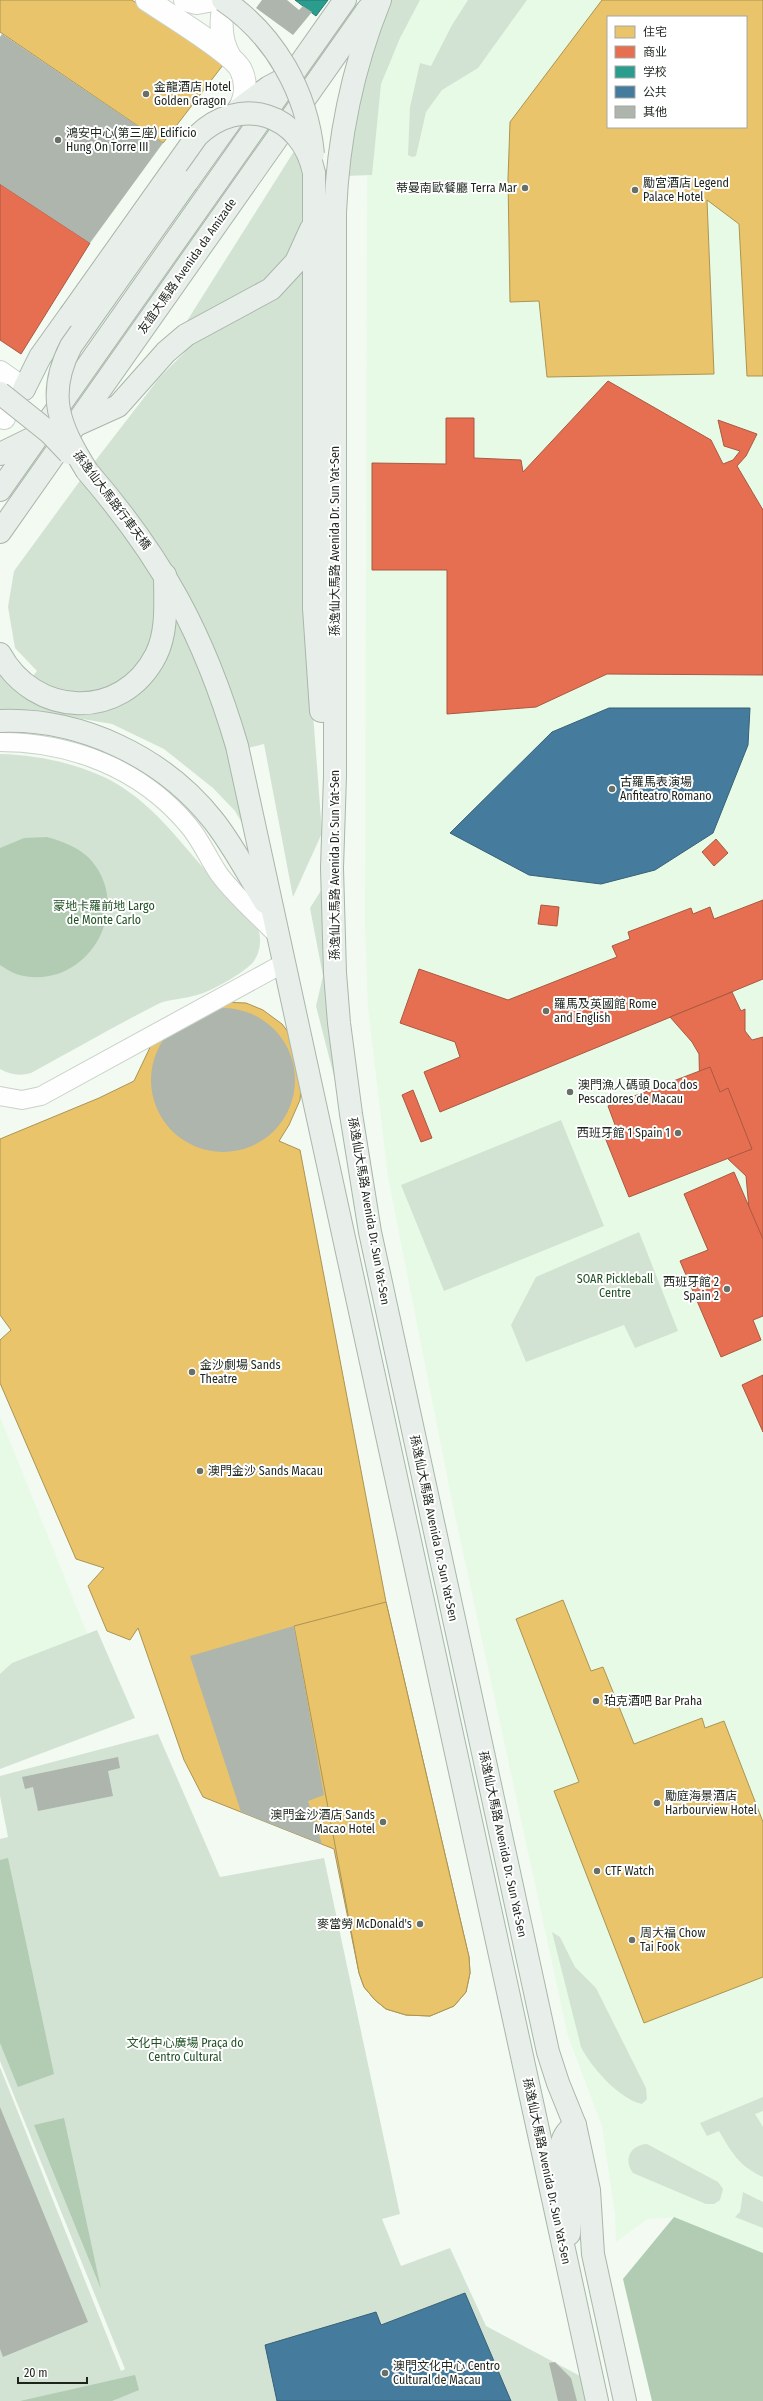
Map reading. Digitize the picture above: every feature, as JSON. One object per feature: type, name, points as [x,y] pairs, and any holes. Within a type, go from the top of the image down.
[{"type":"main road","points":[[224,0],[242,15],[266,39],[293,81],[309,128],[314,173],[314,608],[332,868]]},
{"type":"main road","name":"友誼大馬路 Avenida da Amizade","points":[[0,490],[345,0]]},
{"type":"main road","name":"友誼大馬路 Avenida da Amizade","points":[[0,532],[374,0]]},
{"type":"main road","name":"孫逸仙大馬路 Avenida Dr. Sun Yat-Sen","points":[[380,0],[363,43],[350,91],[341,140],[336,189],[335,776],[332,868],[335,973],[339,1024],[350,1114],[370,1232],[548,2052],[558,2083],[575,2125],[589,2190],[592,2243],[598,2278],[624,2401]]},
{"type":"main road","points":[[239,109],[269,87],[292,75]]},
{"type":"main road","name":"孫逸仙大馬路行車天橋","points":[[237,746],[222,695],[203,646],[165,575],[122,511],[87,471],[67,438],[58,408],[56,392],[63,361],[71,346],[239,109]]},
{"type":"main road","points":[[24,389],[40,357],[197,136],[214,122],[224,117],[245,113],[257,113],[278,120],[288,126],[303,142],[312,162],[314,173]]},
{"type":"main road","points":[[75,426],[118,406],[166,352],[186,335],[255,299],[285,276],[305,245],[312,228],[314,209]]},
{"type":"main road","points":[[0,393],[50,433],[87,471]]},
{"type":"main road","points":[[0,454],[38,435]]},
{"type":"main road","points":[[0,654],[15,676],[25,685],[50,699],[63,702],[91,703],[118,694],[140,678],[156,655],[164,628],[165,575]]},
{"type":"main road","points":[[0,720],[26,721],[69,728],[103,739],[129,751],[166,774],[182,788],[212,820],[236,855],[273,915]]},
{"type":"main road","name":"孫逸仙大馬路 Avenida Dr. Sun Yat-Sen","points":[[237,746],[597,2401]]},
{"type":"main road","points":[[570,2276],[570,2199],[560,2150],[564,2136],[575,2125]]},
{"type":"street","points":[[147,0],[230,57],[240,69],[245,81],[245,94],[239,109]]},
{"type":"street","points":[[185,0],[197,3],[214,0]]},
{"type":"street","points":[[224,0],[222,32],[230,57]]},
{"type":"street","points":[[0,372],[24,389],[1,419]]},
{"type":"street","points":[[0,742],[38,744],[76,752],[112,766],[139,782],[161,798],[188,825],[220,874],[278,936]]},
{"type":"street","points":[[0,1096],[22,1100],[41,1096],[284,963]]},
{"type":"shaded area","name":"澳門漁人碼頭 Doca dos Pescadores de Macau","points":[[418,0],[763,0],[763,2253],[674,2217],[647,2219],[616,2242],[615,2214],[602,2126],[568,2036],[453,1506],[388,1177],[368,1007],[365,927],[368,152],[378,78]]},
{"type":"shaded area","points":[[47,837],[63,842],[88,857],[102,878],[108,900],[105,922],[97,942],[82,960],[63,972],[41,977],[16,974],[0,965],[0,848],[24,838]]},
{"type":"shaded area","points":[[0,1417],[117,1708],[0,1756]]},
{"type":"shaded area","points":[[8,1858],[54,2074],[18,2087],[0,2043],[0,1860]]},
{"type":"shaded area","points":[[64,2118],[101,2289],[34,2125]]},
{"type":"shaded area","points":[[674,2217],[763,2253],[763,2401],[652,2401],[623,2279]]},
{"type":"shaded area","points":[[135,2375],[139,2390],[112,2401],[20,2401]]},
{"type":"green space","points":[[387,0],[420,0],[400,38],[381,84],[372,175],[345,176],[360,88]]},
{"type":"green space","points":[[468,0],[527,0],[478,68],[442,90],[426,112],[416,156],[412,157],[408,155],[410,107],[420,63],[431,66],[452,25]]},
{"type":"green space","points":[[322,132],[308,390],[305,607],[322,833],[293,897],[264,744],[236,751],[256,847],[235,811],[213,788],[164,749],[112,724],[41,712],[0,710],[0,664],[23,688],[37,671],[15,648],[8,607],[14,571],[82,478],[160,377],[185,352],[185,324],[303,137]]},
{"type":"green space","name":"蒙地卡羅前地 Largo de Monte Carlo","points":[[0,754],[53,760],[79,767],[104,777],[137,798],[164,823],[215,881],[255,923],[259,933],[260,945],[258,954],[254,961],[244,971],[219,986],[197,995],[158,1004],[31,1073],[15,1074],[8,1073],[0,1069]]},
{"type":"green space","points":[[322,889],[337,1088],[316,1006],[323,976],[310,908]]},
{"type":"green space","points":[[561,1120],[604,1226],[444,1291],[401,1185]]},
{"type":"green space","name":"SOAR Pickleball Centre","points":[[639,1232],[678,1331],[635,1348],[624,1325],[526,1362],[511,1325],[536,1277]]},
{"type":"green space","points":[[97,1630],[135,1718],[0,1769],[0,1674],[12,1663]]},
{"type":"green space","name":"文化中心廣場 Praça do Centro Cultural","points":[[158,1734],[220,1877],[324,1858],[400,2214],[382,2219],[401,2266],[450,2248],[486,2326],[582,2377],[588,2401],[0,2401],[0,2067],[121,2371],[125,2369],[0,2061],[0,1839],[8,1837],[0,1796],[0,1776]]},
{"type":"green space","points":[[552,1932],[560,1937],[575,1967],[596,1988],[646,2088],[647,2099],[642,2104],[624,2096],[615,2089],[599,2073],[581,2047]]},
{"type":"green space","points":[[763,2097],[763,2111],[755,2114],[763,2127],[763,2177],[748,2168],[737,2158],[719,2131],[707,2136],[700,2123]]},
{"type":"green space","points":[[647,2144],[718,2182],[723,2189],[720,2200],[714,2204],[706,2204],[633,2173],[629,2163],[630,2154],[636,2147]]},
{"type":"green space","points":[[743,2192],[763,2202],[763,2228],[735,2217],[740,2212]]},
{"type":"building: 住宅","name":"金龍酒店 Hotel Golden Gragon","points":[[0,0],[132,0],[223,65],[163,143],[0,32]]},
{"type":"building: 住宅","name":"勵宮酒店 Legend Palace Hotel","points":[[602,0],[763,0],[763,376],[747,376],[739,224],[707,200],[714,374],[547,377],[539,301],[510,302],[508,179],[510,122]]},
{"type":"building: 住宅","name":"澳門金沙 Sands Macau","points":[[221,1002],[246,1003],[263,1010],[282,1024],[295,1041],[302,1080],[300,1100],[289,1125],[279,1141],[300,1150],[386,1602],[469,1957],[470,1973],[466,1992],[454,2006],[430,2016],[406,2015],[386,2009],[375,2000],[364,1987],[359,1973],[334,1849],[203,1797],[184,1760],[138,1628],[130,1640],[107,1631],[88,1586],[104,1568],[76,1559],[0,1383],[0,1340],[11,1330],[0,1315],[0,1139],[99,1098],[134,1081],[154,1039]]},
{"type":"building: 住宅","name":"勵庭海景酒店 Harbourview Hotel","points":[[563,1600],[591,1671],[603,1667],[634,1744],[702,1718],[705,1728],[724,1721],[763,1822],[763,1977],[644,2023],[554,1791],[579,1782],[516,1619]]},
{"type":"building: 住宅","name":"澳門金沙酒店 Sands Macao Hotel","points":[[386,1602],[469,1957],[470,1973],[466,1992],[454,2006],[430,2016],[406,2015],[386,2009],[375,2000],[364,1987],[359,1973],[294,1626]]},
{"type":"building: 商业","points":[[0,184],[90,243],[21,354],[0,340]]},
{"type":"building: 商业","points":[[608,381],[711,440],[723,464],[733,460],[740,451],[724,446],[718,420],[757,434],[746,456],[737,466],[763,510],[763,675],[607,674],[536,707],[447,714],[447,570],[372,570],[372,463],[446,464],[446,418],[474,418],[474,458],[521,460],[523,472]]},
{"type":"building: 商业","points":[[716,839],[728,853],[714,866],[702,852]]},
{"type":"building: 商业","name":"羅馬及英國館 Rome and English","points":[[763,900],[763,979],[440,1112],[424,1072],[460,1057],[455,1042],[400,1023],[419,969],[508,1000],[617,957],[612,946],[630,939],[628,932],[691,908],[693,914],[710,907],[714,919]]},
{"type":"building: 商业","points":[[541,905],[559,907],[557,926],[538,924]]},
{"type":"building: 商业","points":[[732,992],[741,1011],[745,1009],[745,1031],[752,1040],[763,1037],[763,1256],[750,1220],[746,1176],[727,1158],[709,1126],[700,1099],[699,1054],[692,1042],[670,1017]]},
{"type":"building: 商业","name":"西班牙館 1 Spain 1","points":[[710,1067],[720,1092],[728,1088],[752,1149],[629,1197],[604,1135],[617,1130],[608,1106]]},
{"type":"building: 商业","points":[[413,1090],[432,1138],[421,1142],[402,1095]]},
{"type":"building: 商业","name":"西班牙館 2 Spain 2","points":[[734,1172],[763,1239],[763,1316],[753,1320],[761,1340],[721,1357],[680,1261],[708,1250],[684,1194]]},
{"type":"building: 商业","points":[[763,1375],[763,1432],[742,1385]]},
{"type":"building: 学校","points":[[295,0],[328,0],[316,16]]},
{"type":"building: 公共","name":"古羅馬表演場 Anfiteatro Romano","points":[[609,708],[750,708],[748,745],[713,833],[655,870],[601,884],[529,875],[450,833],[552,732]]},
{"type":"building: 公共","name":"澳門文化中心 Centro Cultural de Macau","points":[[465,2293],[511,2401],[277,2401],[265,2345],[376,2312],[381,2325]]},
{"type":"building: 其他","points":[[262,0],[287,0],[299,10],[303,6],[312,12],[293,35],[256,8]]},
{"type":"building: 其他","points":[[2,34],[163,143],[90,243],[0,184],[0,37]]},
{"type":"building: 其他","points":[[223,1008],[244,1011],[263,1020],[274,1029],[283,1040],[292,1059],[295,1080],[292,1101],[283,1120],[274,1131],[263,1140],[244,1149],[223,1152],[202,1149],[183,1140],[172,1131],[163,1120],[154,1101],[151,1080],[154,1059],[163,1040],[172,1029],[183,1020],[202,1011]]},
{"type":"building: 其他","points":[[294,1626],[324,1795],[308,1801],[322,1844],[241,1812],[190,1656]]},
{"type":"building: 其他","points":[[118,1757],[120,1768],[108,1771],[113,1796],[38,1811],[33,1787],[25,1789],[22,1777]]},
{"type":"building: 其他","points":[[0,2107],[88,2322],[3,2357],[0,2349]]},
{"type":"building: 其他","points":[[555,2362],[571,2378],[577,2401],[558,2401],[549,2363]]},
{"type":"place","name":"金龍酒店 Hotel Golden Gragon","points":[[146,94]]},
{"type":"place","name":"鴻安中心(第三座) Edifício Hung On Torre III","points":[[58,140]]},
{"type":"place","name":"蒂曼南歐餐廳 Terra Mar","points":[[525,188]]},
{"type":"place","name":"勵宮酒店 Legend Palace Hotel","points":[[635,190]]},
{"type":"place","name":"古羅馬表演場 Anfiteatro Romano","points":[[612,789]]},
{"type":"place","name":"羅馬及英國館 Rome and English","points":[[546,1011]]},
{"type":"place","name":"澳門漁人碼頭 Doca dos Pescadores de Macau","points":[[570,1092]]},
{"type":"place","name":"西班牙館 1 Spain 1","points":[[678,1133]]},
{"type":"place","name":"西班牙館 2 Spain 2","points":[[727,1289]]},
{"type":"place","name":"金沙劇場 Sands Theatre","points":[[192,1372]]},
{"type":"place","name":"澳門金沙 Sands Macau","points":[[200,1471]]},
{"type":"place","name":"珀克酒吧 Bar Praha","points":[[596,1701]]},
{"type":"place","name":"勵庭海景酒店 Harbourview Hotel","points":[[657,1803]]},
{"type":"place","name":"澳門金沙酒店 Sands Macao Hotel","points":[[383,1822]]},
{"type":"place","name":"CTF Watch","points":[[597,1871]]},
{"type":"place","name":"麥當勞 McDonald's","points":[[420,1924]]},
{"type":"place","name":"周大福 Chow Tai Fook","points":[[632,1940]]},
{"type":"place","name":"澳門文化中心 Centro Cultural de Macau","points":[[385,2373]]}]
